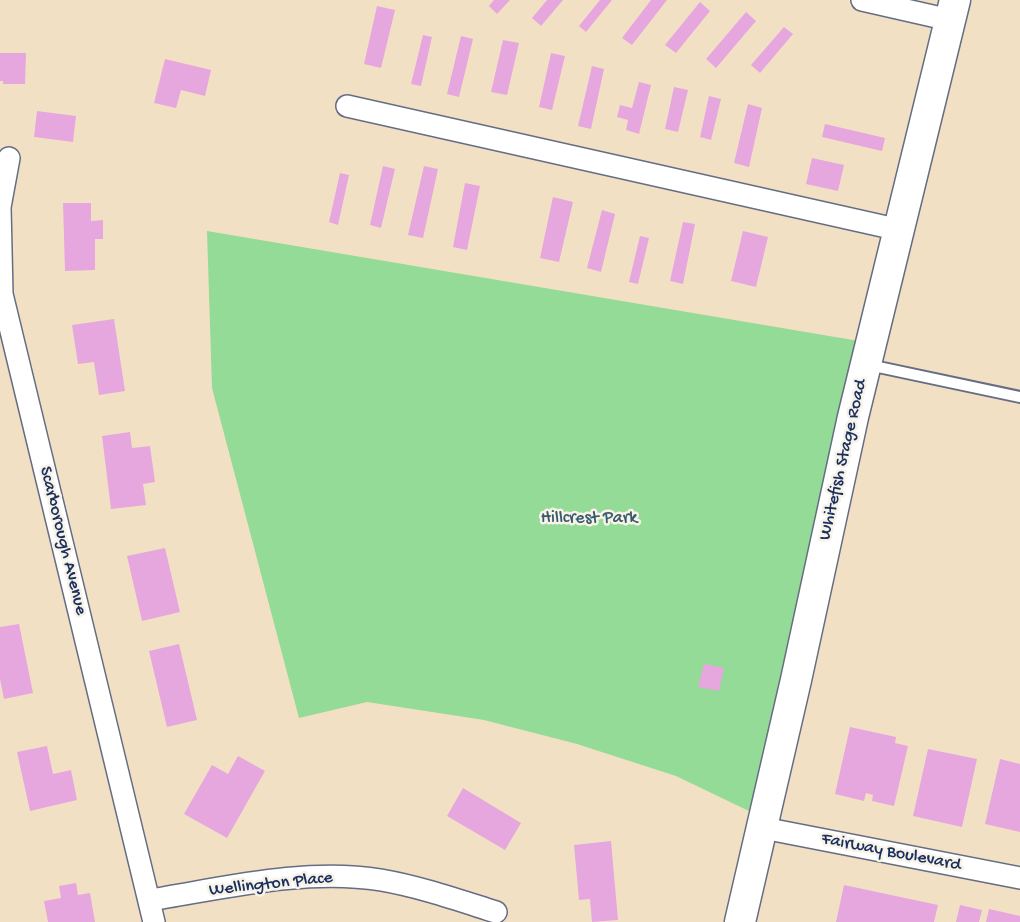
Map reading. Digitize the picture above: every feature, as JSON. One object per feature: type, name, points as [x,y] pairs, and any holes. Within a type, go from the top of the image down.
[{"type":"main road","name":"Whitefish Stage Road","points":[[740,922],[866,365],[952,10]]},
{"type":"street","points":[[862,0],[952,10]]},
{"type":"street","points":[[347,106],[900,230]]},
{"type":"street","name":"Scarborough Avenue","points":[[9,158],[0,207],[2,294],[154,922]]},
{"type":"street","name":"Fairway Boulevard","points":[[763,828],[1020,878]]},
{"type":"street","name":"Wellington Place","points":[[150,900],[275,881],[318,877],[360,878],[419,888],[496,912]]},
{"type":"lane","points":[[866,365],[1020,397]]},
{"type":"green space","name":"Hillcrest Park","points":[[207,231],[859,341],[751,812],[676,776],[577,744],[484,720],[367,702],[299,718],[212,388]]},
{"type":"building","points":[[494,0],[510,0],[497,14],[489,6]]},
{"type":"building","points":[[547,0],[563,0],[541,26],[532,18]]},
{"type":"building","points":[[600,0],[612,0],[586,32],[579,26]]},
{"type":"building","points":[[651,0],[667,0],[632,45],[622,38]]},
{"type":"building","points":[[700,2],[710,11],[676,53],[665,45]]},
{"type":"building","points":[[377,6],[395,10],[381,68],[364,64]]},
{"type":"building","points":[[746,12],[756,21],[716,68],[706,59]]},
{"type":"building","points":[[784,27],[793,34],[760,73],[751,65]]},
{"type":"building","points":[[423,35],[432,37],[421,86],[411,84]]},
{"type":"building","points":[[461,36],[473,39],[459,97],[447,94]]},
{"type":"building","points":[[503,40],[519,43],[507,95],[491,92]]},
{"type":"building","points":[[0,53],[26,53],[25,84],[3,84],[3,81],[0,81]]},
{"type":"building","points":[[551,53],[565,56],[552,110],[539,107]]},
{"type":"building","points":[[165,59],[211,70],[205,96],[181,90],[176,108],[154,103]]},
{"type":"building","points":[[592,66],[604,69],[591,129],[578,126]]},
{"type":"building","points":[[639,82],[651,85],[639,134],[626,130],[628,120],[617,117],[620,105],[632,108]]},
{"type":"building","points":[[674,87],[688,90],[678,132],[665,129]]},
{"type":"building","points":[[709,96],[721,99],[711,140],[700,137]]},
{"type":"building","points":[[748,104],[762,108],[749,167],[734,163]]},
{"type":"building","points":[[37,111],[76,116],[73,142],[34,137]]},
{"type":"building","points":[[825,124],[885,138],[882,151],[822,137]]},
{"type":"building","points":[[812,158],[844,165],[838,191],[806,184]]},
{"type":"building","points":[[383,166],[395,169],[381,228],[370,225]]},
{"type":"building","points":[[424,166],[438,169],[423,238],[408,235]]},
{"type":"building","points":[[340,173],[349,175],[338,225],[329,222]]},
{"type":"building","points":[[465,183],[480,186],[467,250],[453,247]]},
{"type":"building","points":[[553,197],[573,202],[559,262],[540,258]]},
{"type":"building","points":[[63,203],[91,203],[91,221],[103,220],[103,239],[95,239],[95,270],[65,271]]},
{"type":"building","points":[[602,210],[615,214],[601,272],[587,268]]},
{"type":"building","points":[[683,222],[695,224],[683,284],[670,281]]},
{"type":"building","points":[[743,231],[768,237],[756,287],[731,281]]},
{"type":"building","points":[[640,236],[649,238],[638,284],[629,282]]},
{"type":"building","points":[[114,319],[125,391],[99,395],[94,362],[78,364],[72,325]]},
{"type":"building","points":[[130,432],[132,448],[150,446],[155,482],[143,484],[146,505],[111,509],[102,436]]},
{"type":"building","points":[[165,548],[180,612],[142,621],[127,556]]},
{"type":"building","points":[[19,624],[33,693],[4,699],[0,679],[0,627]]},
{"type":"building","points":[[179,644],[197,720],[167,727],[149,651]]},
{"type":"building","points":[[704,664],[724,668],[719,691],[698,687]]},
{"type":"building","points":[[850,727],[896,737],[895,743],[908,746],[894,806],[872,801],[873,795],[866,793],[864,801],[835,794]]},
{"type":"building","points":[[47,746],[53,774],[71,770],[77,800],[30,811],[17,752]]},
{"type":"building","points":[[928,749],[977,759],[962,827],[913,816]]},
{"type":"building","points":[[238,756],[265,771],[227,838],[184,814],[212,765],[228,774]]},
{"type":"building","points":[[1000,759],[1020,764],[1020,832],[985,824]]},
{"type":"building","points":[[463,788],[521,823],[505,850],[447,816]]},
{"type":"building","points":[[611,841],[618,920],[592,922],[590,899],[579,900],[574,845]]},
{"type":"building","points":[[76,883],[78,895],[90,893],[95,922],[48,922],[44,901],[61,898],[59,886]]},
{"type":"building","points":[[844,885],[938,905],[934,922],[836,922]]},
{"type":"building","points":[[960,905],[982,910],[979,922],[956,922]]},
{"type":"building","points":[[989,909],[1020,916],[1020,922],[986,922]]}]
